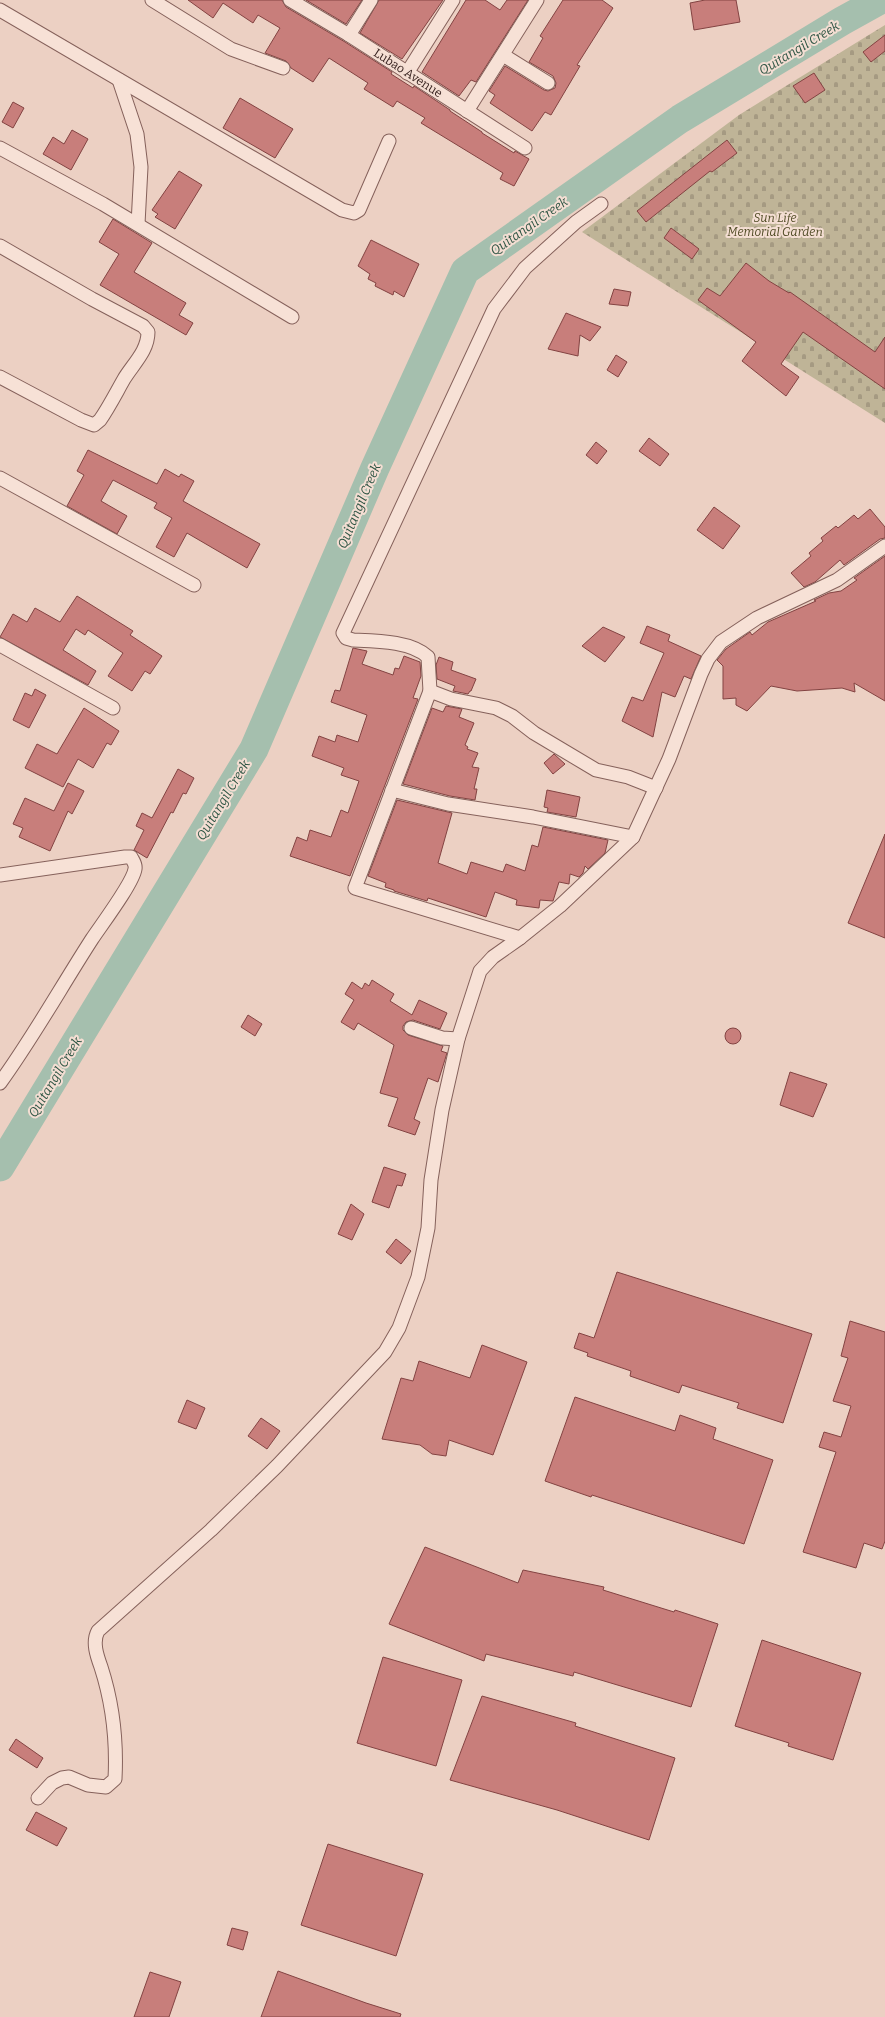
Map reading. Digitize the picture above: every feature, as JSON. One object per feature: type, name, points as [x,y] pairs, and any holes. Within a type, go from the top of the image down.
[{"type":"street","points":[[152,0],[231,49],[283,68]]},
{"type":"street","name":"Lubao Avenue","points":[[290,0],[349,35],[525,148]]},
{"type":"street","points":[[349,35],[371,0]]},
{"type":"street","points":[[407,73],[454,0]]},
{"type":"street","points":[[467,111],[537,0]]},
{"type":"street","points":[[0,10],[274,172],[342,210],[354,213],[359,210],[389,141]]},
{"type":"street","points":[[503,55],[548,83]]},
{"type":"street","points":[[118,80],[137,134],[141,167],[138,224]]},
{"type":"street","points":[[0,148],[138,224],[292,317]]},
{"type":"street","points":[[520,938],[355,888],[430,691],[428,657],[422,651],[402,645],[353,640],[346,638],[343,633],[494,309],[525,268],[576,222],[601,204]]},
{"type":"street","points":[[0,246],[92,299],[143,326],[148,332],[148,340],[142,354],[125,378],[103,416],[94,425],[81,420],[0,377]]},
{"type":"street","points":[[0,478],[194,585]]},
{"type":"street","points":[[38,1798],[52,1783],[62,1778],[69,1777],[88,1785],[106,1787],[115,1779],[116,1744],[108,1689],[97,1655],[95,1636],[98,1631],[211,1530],[277,1466],[385,1352],[399,1328],[418,1277],[428,1228],[431,1180],[442,1110],[458,1038],[480,971],[493,957],[520,938],[560,906],[633,838],[669,759],[701,674],[708,659],[721,642],[757,618],[838,580],[885,546]]},
{"type":"street","points":[[0,645],[113,708]]},
{"type":"street","points":[[430,691],[451,699],[496,708],[512,716],[540,738],[596,770],[628,777],[656,788]]},
{"type":"street","points":[[392,790],[448,804],[533,817],[633,838]]},
{"type":"street","points":[[0,875],[125,857],[131,857],[135,864],[135,869],[128,884],[28,1044],[0,1083]]},
{"type":"street","points":[[411,1028],[442,1038],[458,1038]]},
{"type":"green space","name":"Sun Life Memorial Garden","points":[[885,25],[885,423],[582,232],[739,115]]},
{"type":"building","points":[[188,0],[282,0],[286,7],[345,42],[392,72],[391,74],[413,88],[414,86],[482,133],[514,153],[515,151],[529,159],[514,186],[500,179],[503,173],[421,123],[425,118],[397,101],[393,107],[364,89],[368,83],[329,58],[313,82],[291,68],[286,61],[265,53],[280,28],[258,15],[253,23],[223,3],[213,18]]},
{"type":"building","points":[[306,0],[362,0],[346,24]]},
{"type":"building","points":[[379,0],[443,0],[402,59],[360,33]]},
{"type":"building","points":[[466,0],[485,0],[500,10],[507,0],[528,0],[476,82],[471,80],[459,96],[422,72]]},
{"type":"building","points":[[563,0],[602,0],[613,8],[577,65],[580,66],[551,115],[545,112],[532,131],[490,103],[495,95],[489,91],[505,66],[544,90],[548,91],[555,88],[556,83],[553,76],[529,62],[543,38],[540,36]]},
{"type":"building","points":[[705,0],[736,0],[740,22],[694,30],[690,3]]},
{"type":"building","points":[[885,35],[885,51],[871,62],[863,52]]},
{"type":"building","points":[[814,73],[825,90],[805,103],[793,86]]},
{"type":"building","points":[[240,98],[293,129],[275,158],[223,128]]},
{"type":"building","points":[[13,102],[24,108],[13,128],[2,122]]},
{"type":"building","points":[[72,130],[88,139],[71,170],[43,154],[53,137],[64,144]]},
{"type":"building","points":[[727,140],[737,153],[712,172],[710,171],[646,222],[637,211]]},
{"type":"building","points":[[179,171],[202,185],[175,229],[155,217],[158,214],[152,210]]},
{"type":"building","points":[[113,219],[152,243],[134,272],[186,303],[179,315],[193,323],[186,335],[100,285],[119,254],[99,242]]},
{"type":"building","points":[[671,228],[699,249],[692,259],[664,238]]},
{"type":"building","points":[[371,240],[419,264],[404,297],[394,291],[393,295],[375,286],[376,283],[368,279],[370,274],[358,266]]},
{"type":"building","points":[[746,263],[769,281],[789,293],[790,292],[875,352],[885,337],[885,389],[803,332],[781,364],[799,377],[786,396],[742,361],[756,342],[698,300],[707,288],[720,296]]},
{"type":"building","points":[[614,289],[631,292],[628,306],[609,304]]},
{"type":"building","points":[[566,313],[601,327],[590,341],[580,335],[578,356],[548,349]]},
{"type":"building","points":[[616,355],[627,362],[618,377],[607,370]]},
{"type":"building","points":[[649,438],[669,454],[660,466],[639,451]]},
{"type":"building","points":[[596,442],[607,451],[597,464],[586,455]]},
{"type":"building","points":[[88,450],[157,484],[165,469],[179,477],[181,474],[194,481],[183,501],[260,544],[247,568],[187,533],[174,557],[156,547],[172,518],[154,508],[157,503],[113,480],[101,501],[127,516],[117,534],[67,506],[84,475],[77,471]]},
{"type":"building","points":[[714,507],[740,526],[723,549],[697,530]]},
{"type":"building","points":[[870,509],[885,527],[885,538],[880,539],[844,565],[840,560],[815,582],[804,587],[791,573],[811,556],[809,553],[823,541],[821,538],[836,526],[838,528],[854,515],[858,519]]},
{"type":"building","points":[[885,556],[885,701],[854,683],[855,692],[842,688],[797,691],[771,686],[747,711],[736,705],[736,698],[723,699],[723,666],[717,660],[726,649],[750,632],[752,635],[768,622],[816,601],[814,600],[829,593],[841,591],[857,580],[854,578]]},
{"type":"building","points":[[77,596],[133,631],[130,635],[162,656],[150,674],[145,671],[132,691],[108,676],[123,653],[88,630],[85,635],[76,629],[63,650],[96,671],[88,685],[0,637],[13,614],[27,622],[35,608],[60,622]]},
{"type":"building","points":[[647,626],[670,635],[668,641],[701,656],[691,679],[684,676],[675,697],[662,692],[653,737],[622,721],[632,697],[643,701],[664,653],[640,643]]},
{"type":"building","points":[[603,627],[625,637],[605,662],[582,646]]},
{"type":"building","points":[[353,648],[367,651],[362,664],[393,675],[395,668],[399,669],[404,656],[420,662],[421,676],[413,698],[418,699],[350,876],[290,856],[297,837],[307,841],[310,830],[331,837],[341,810],[348,813],[359,781],[341,775],[344,768],[312,756],[319,736],[335,742],[337,735],[358,742],[367,715],[331,702],[335,690],[340,691]]},
{"type":"building","points":[[439,657],[453,662],[451,670],[476,679],[471,691],[468,694],[453,691],[455,686],[437,679],[436,665]]},
{"type":"building","points":[[35,689],[46,695],[29,728],[13,720],[25,693],[32,696]]},
{"type":"building","points":[[446,706],[462,709],[459,717],[474,723],[465,745],[468,747],[467,749],[478,753],[472,767],[479,768],[474,789],[477,789],[475,800],[450,796],[403,784],[432,708],[443,712]]},
{"type":"building","points":[[84,708],[119,731],[111,745],[107,743],[93,768],[78,759],[63,787],[25,768],[37,744],[57,754]]},
{"type":"building","points":[[554,754],[565,764],[553,774],[544,763]]},
{"type":"building","points":[[178,769],[194,778],[186,794],[183,793],[173,813],[171,812],[147,858],[134,850],[144,830],[136,826],[142,813],[152,818]]},
{"type":"building","points":[[68,783],[84,791],[72,814],[68,811],[50,851],[19,837],[23,828],[13,824],[25,798],[54,811]]},
{"type":"building","points":[[547,790],[580,797],[576,817],[547,812],[548,808],[544,807]]},
{"type":"building","points":[[397,800],[452,813],[438,863],[467,874],[471,862],[503,872],[506,864],[525,871],[532,845],[538,847],[543,827],[608,840],[605,853],[588,869],[585,866],[583,873],[579,877],[570,874],[569,884],[559,882],[553,901],[540,900],[539,908],[516,905],[517,900],[495,892],[486,917],[428,898],[427,901],[394,891],[385,887],[386,883],[368,876]]},
{"type":"building","points":[[885,834],[885,938],[848,923]]},
{"type":"building","points":[[372,980],[394,994],[390,1001],[412,1015],[419,1000],[447,1013],[440,1029],[413,1020],[406,1022],[403,1026],[403,1030],[408,1035],[443,1046],[441,1051],[447,1053],[438,1082],[428,1078],[414,1119],[420,1122],[415,1135],[388,1126],[398,1098],[380,1093],[394,1045],[358,1023],[354,1030],[341,1022],[354,1000],[345,994],[352,982],[362,989],[365,983],[369,986]]},
{"type":"building","points":[[248,1015],[262,1024],[255,1036],[241,1027]]},
{"type":"building","points":[[730,1028],[736,1028],[741,1033],[739,1042],[736,1044],[730,1044],[725,1039],[725,1033]]},
{"type":"building","points":[[790,1072],[827,1084],[813,1117],[780,1105]]},
{"type":"building","points":[[384,1167],[406,1174],[402,1186],[397,1185],[389,1208],[372,1202]]},
{"type":"building","points":[[351,1204],[364,1214],[352,1240],[338,1234]]},
{"type":"building","points":[[396,1239],[411,1251],[401,1264],[386,1252]]},
{"type":"building","points":[[617,1272],[812,1334],[783,1423],[737,1408],[739,1403],[682,1385],[679,1393],[630,1376],[631,1371],[587,1356],[588,1353],[574,1348],[579,1333],[594,1338]]},
{"type":"building","points":[[850,1321],[885,1332],[885,1541],[882,1549],[864,1543],[856,1568],[803,1552],[836,1452],[819,1447],[824,1432],[841,1437],[851,1406],[833,1401],[848,1358],[841,1356]]},
{"type":"building","points":[[482,1345],[527,1362],[493,1455],[449,1440],[446,1456],[432,1454],[420,1445],[382,1439],[401,1378],[413,1381],[419,1361],[470,1378]]},
{"type":"building","points":[[575,1397],[675,1431],[680,1415],[716,1428],[713,1439],[773,1460],[744,1544],[592,1495],[591,1497],[545,1481]]},
{"type":"building","points":[[187,1400],[205,1408],[196,1429],[178,1422]]},
{"type":"building","points":[[261,1418],[280,1431],[267,1449],[248,1436]]},
{"type":"building","points":[[425,1547],[518,1583],[523,1570],[604,1587],[603,1590],[674,1612],[675,1610],[718,1624],[691,1707],[574,1672],[573,1676],[486,1654],[484,1661],[389,1624]]},
{"type":"building","points":[[762,1640],[861,1673],[833,1760],[788,1746],[789,1743],[735,1726]]},
{"type":"building","points":[[383,1657],[462,1680],[436,1766],[357,1743]]},
{"type":"building","points":[[482,1696],[576,1723],[575,1726],[675,1758],[649,1840],[557,1810],[450,1780]]},
{"type":"building","points":[[16,1739],[43,1758],[37,1768],[9,1750]]},
{"type":"building","points":[[36,1812],[67,1828],[57,1846],[26,1830]]},
{"type":"building","points":[[328,1844],[423,1874],[396,1956],[301,1925]]},
{"type":"building","points":[[232,1928],[248,1932],[243,1950],[227,1945]]},
{"type":"building","points":[[278,1971],[401,2014],[400,2017],[261,2017]]},
{"type":"building","points":[[150,1972],[181,1982],[169,2017],[134,2017]]},
{"type":"waterway","name":"Quitangil Creek","points":[[0,1167],[254,749],[375,468],[465,271],[680,119],[842,21],[880,0]]}]
